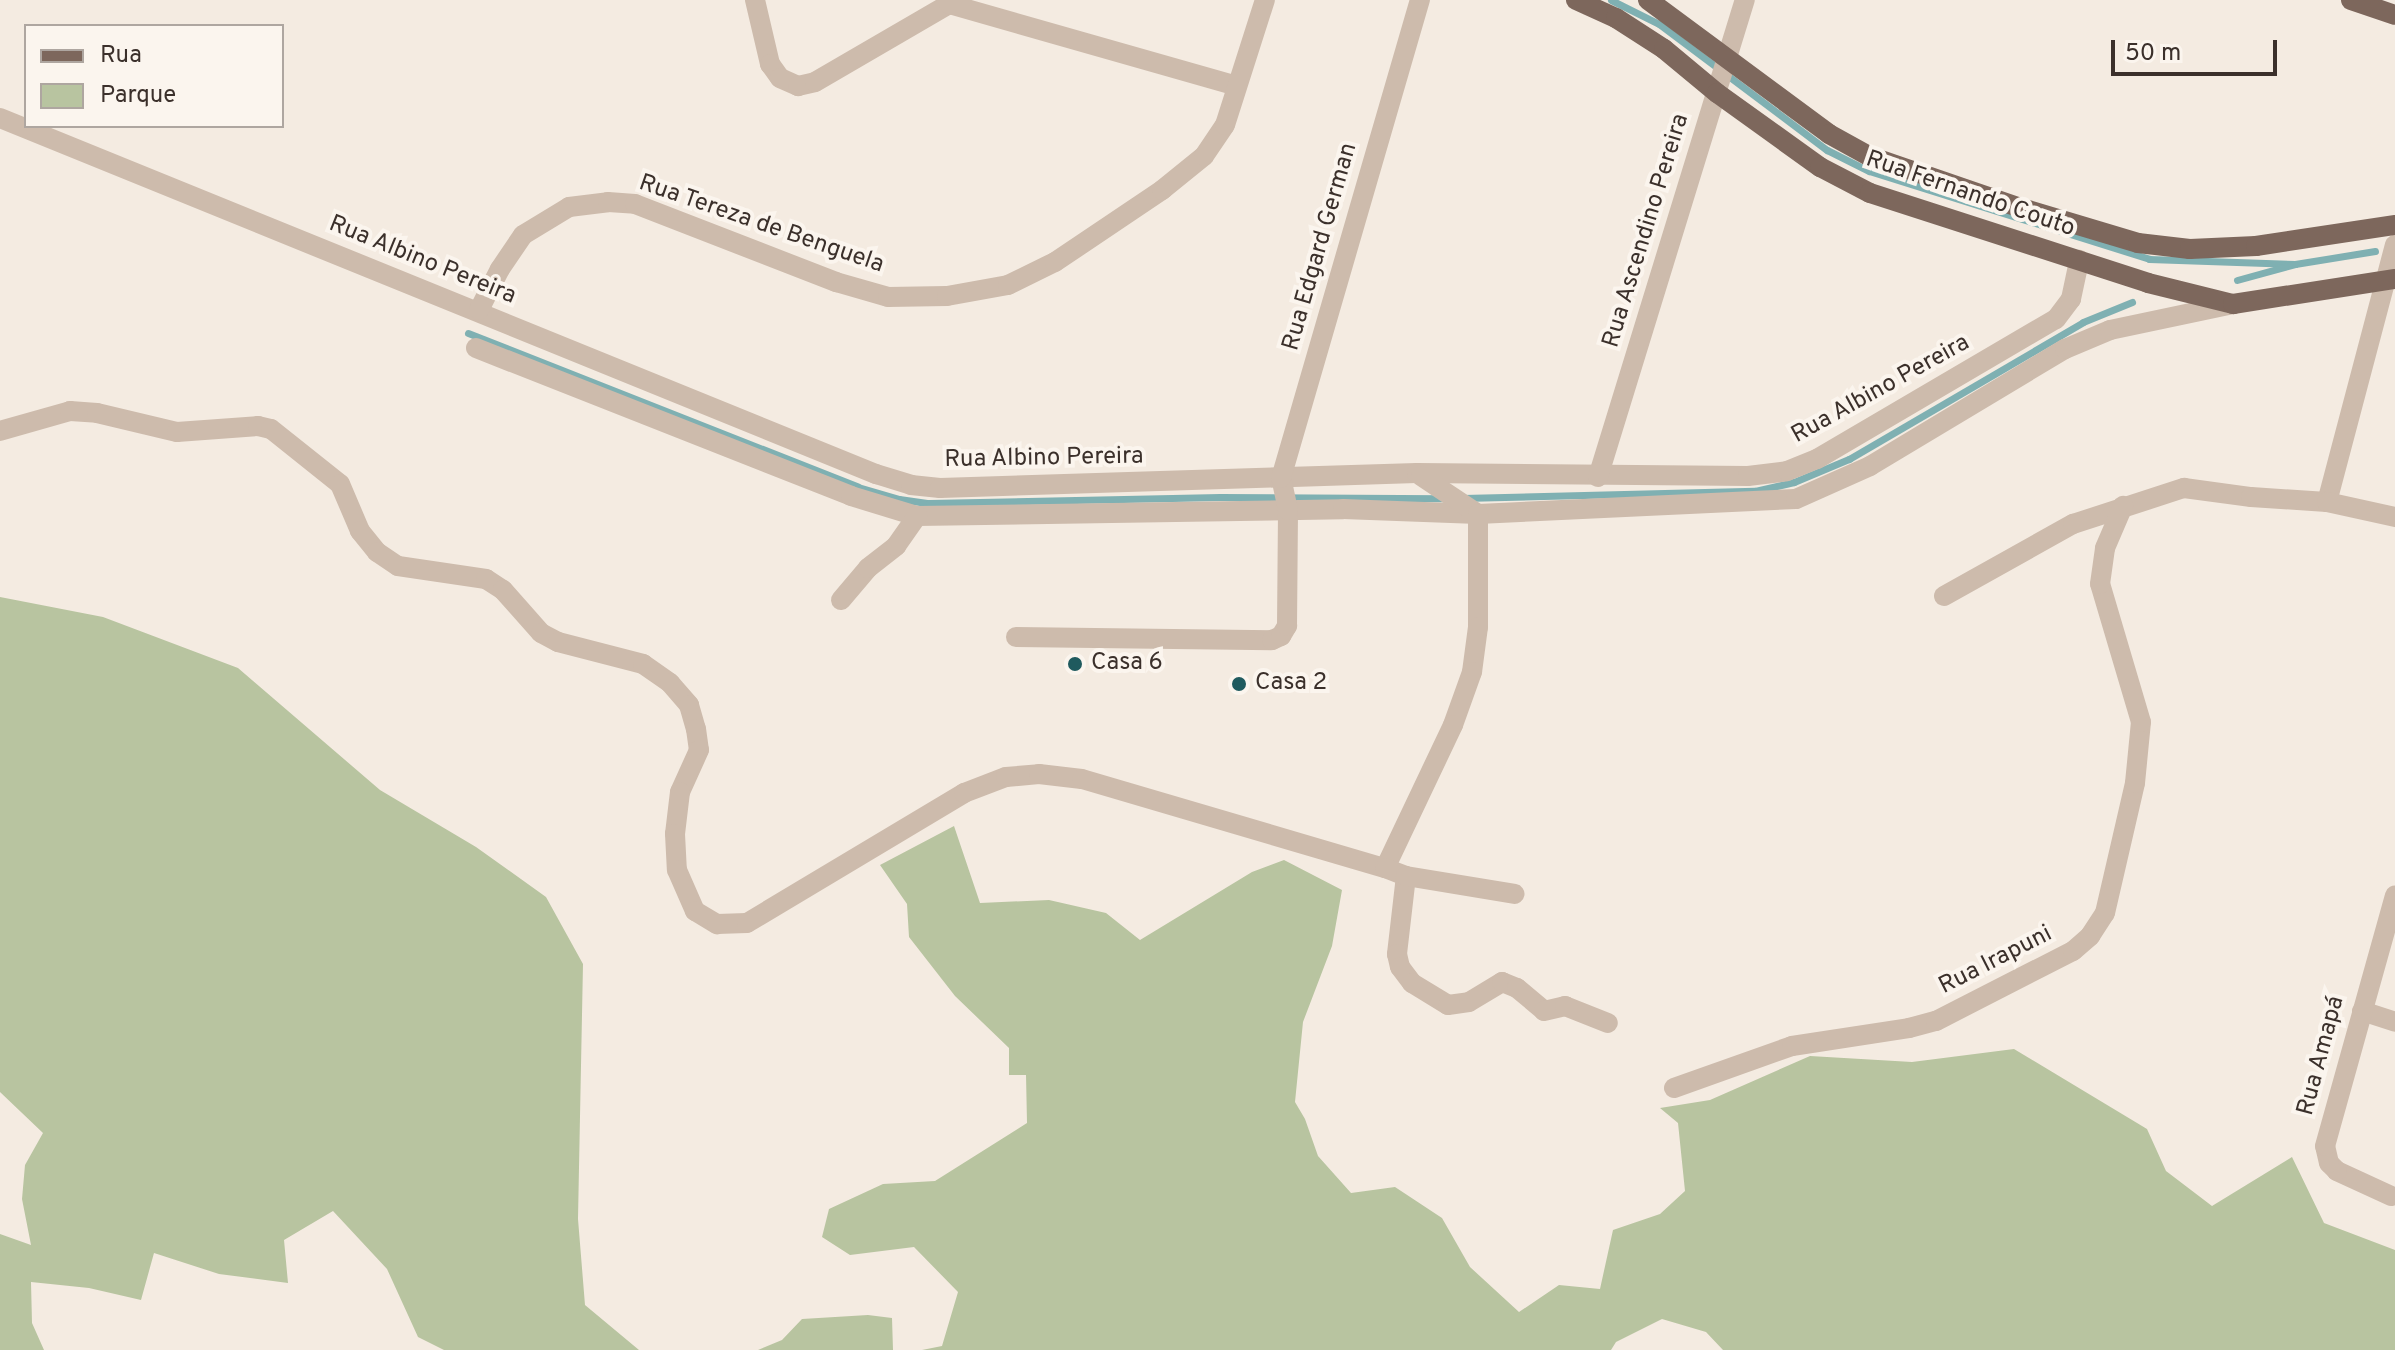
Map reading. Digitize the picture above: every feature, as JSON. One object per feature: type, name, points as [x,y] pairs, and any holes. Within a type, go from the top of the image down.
[{"type":"main road","name":"Rua Fernando Couto","points":[[1576,0],[1869,156],[2138,243],[2190,249],[2256,246],[2395,225]]},
{"type":"main road","name":"Rua Fernando Couto","points":[[1648,0],[1722,76],[1820,167],[1870,193],[2148,283],[2233,304],[2390,280]]},
{"type":"main road","points":[[2351,0],[2395,15]]},
{"type":"street","points":[[755,0],[770,64],[780,78],[798,86],[815,82],[949,4],[1237,86]]},
{"type":"street","name":"Rua Tereza de Benguela","points":[[479,310],[500,269],[523,235],[569,207],[608,202],[635,204],[836,282],[888,297],[947,296],[1008,285],[1055,262],[1162,190],[1204,156],[1225,125],[1265,0]]},
{"type":"street","name":"Rua Edgard German","points":[[1016,637],[1272,640],[1281,636],[1287,626],[1285,495],[1420,0]]},
{"type":"street","name":"Rua Ascendino Pereira","points":[[1598,477],[1745,0]]},
{"type":"street","name":"Rua Albino Pereira","points":[[0,118],[24,128]]},
{"type":"street","name":"Rua Albino Pereira","points":[[25,128],[911,485],[940,488],[1285,495],[1470,509],[1796,499],[1870,466],[2065,349],[2110,330],[2233,304]]},
{"type":"street","points":[[2327,502],[2390,280],[2395,245]]},
{"type":"street","name":"Rua Albino Pereira","points":[[476,348],[851,496],[917,516],[1285,495],[1417,473],[1748,476],[1787,471],[1817,459],[2056,319],[2071,299],[2079,260]]},
{"type":"street","points":[[0,431],[70,411],[97,413],[177,432],[258,426],[271,429],[340,484],[360,531],[377,552],[398,566],[486,579],[503,590],[541,633],[558,642],[643,664],[670,683],[689,705],[696,729],[699,750],[680,792],[675,834],[677,870],[695,911],[717,924],[747,923],[964,793],[1006,777],[1039,774],[1082,779],[1406,876],[1515,894]]},
{"type":"street","points":[[1385,868],[1453,725],[1472,672],[1478,627],[1470,509],[1417,473]]},
{"type":"street","points":[[1944,596],[2073,524],[2184,488],[2251,497],[2327,502],[2395,517]]},
{"type":"street","name":"Rua Irapuni","points":[[1674,1088],[1792,1046],[1936,1021],[2073,951],[2090,936],[2105,913],[2135,783],[2141,722],[2100,584],[2105,548],[2123,506]]},
{"type":"street","points":[[841,600],[868,568],[896,546],[917,516]]},
{"type":"street","points":[[1406,876],[1397,954],[1400,967],[1412,983],[1448,1005],[1459,1005],[1502,982],[1517,988],[1544,1011],[1565,1006],[1608,1023]]},
{"type":"street","name":"Rua Amapá","points":[[2391,1196],[2337,1171],[2326,1156],[2325,1146],[2395,896]]},
{"type":"street","points":[[2362,1011],[2395,1022]]},
{"type":"green space","points":[[0,597],[103,617],[238,668],[380,790],[476,847],[546,897],[583,964],[578,1219],[585,1305],[639,1350],[444,1350],[418,1337],[387,1269],[333,1211],[284,1240],[288,1283],[219,1274],[154,1253],[141,1300],[89,1288],[31,1282],[32,1323],[44,1350],[0,1350],[0,1234],[31,1245],[22,1199],[25,1165],[43,1133],[0,1092]]},
{"type":"green space","points":[[954,826],[980,903],[1049,900],[1106,913],[1140,940],[1252,872],[1284,860],[1342,890],[1332,946],[1303,1022],[1295,1102],[1305,1119],[1318,1156],[1351,1193],[1395,1187],[1442,1218],[1470,1267],[1519,1312],[1559,1285],[1600,1289],[1613,1230],[1660,1214],[1685,1191],[1678,1123],[1660,1108],[1710,1100],[1810,1056],[1912,1062],[2014,1049],[2147,1129],[2166,1171],[2212,1206],[2292,1157],[2324,1223],[2395,1250],[2395,1350],[1723,1350],[1706,1332],[1662,1319],[1616,1342],[1611,1350],[922,1350],[942,1346],[958,1292],[914,1247],[850,1255],[822,1237],[829,1209],[883,1184],[935,1181],[1027,1123],[1026,1075],[1009,1075],[1009,1048],[955,996],[909,937],[907,904],[880,865]]},
{"type":"green space","points":[[868,1315],[892,1318],[893,1350],[758,1350],[782,1340],[802,1319]]},
{"type":"waterway","points":[[1611,0],[1659,24],[1827,150],[1869,171],[2149,259],[2295,264]]},
{"type":"waterway","points":[[2237,280],[2295,264],[2375,251]]},
{"type":"waterway","points":[[1463,498],[1755,491],[1794,482],[1849,459],[2083,322],[2132,302]]},
{"type":"waterway","points":[[468,333],[858,487],[899,499],[929,503],[1220,497],[1443,498]]},
{"type":"place","name":"Casa 6","points":[[1075,664]]},
{"type":"place","name":"Casa 2","points":[[1239,684]]}]
